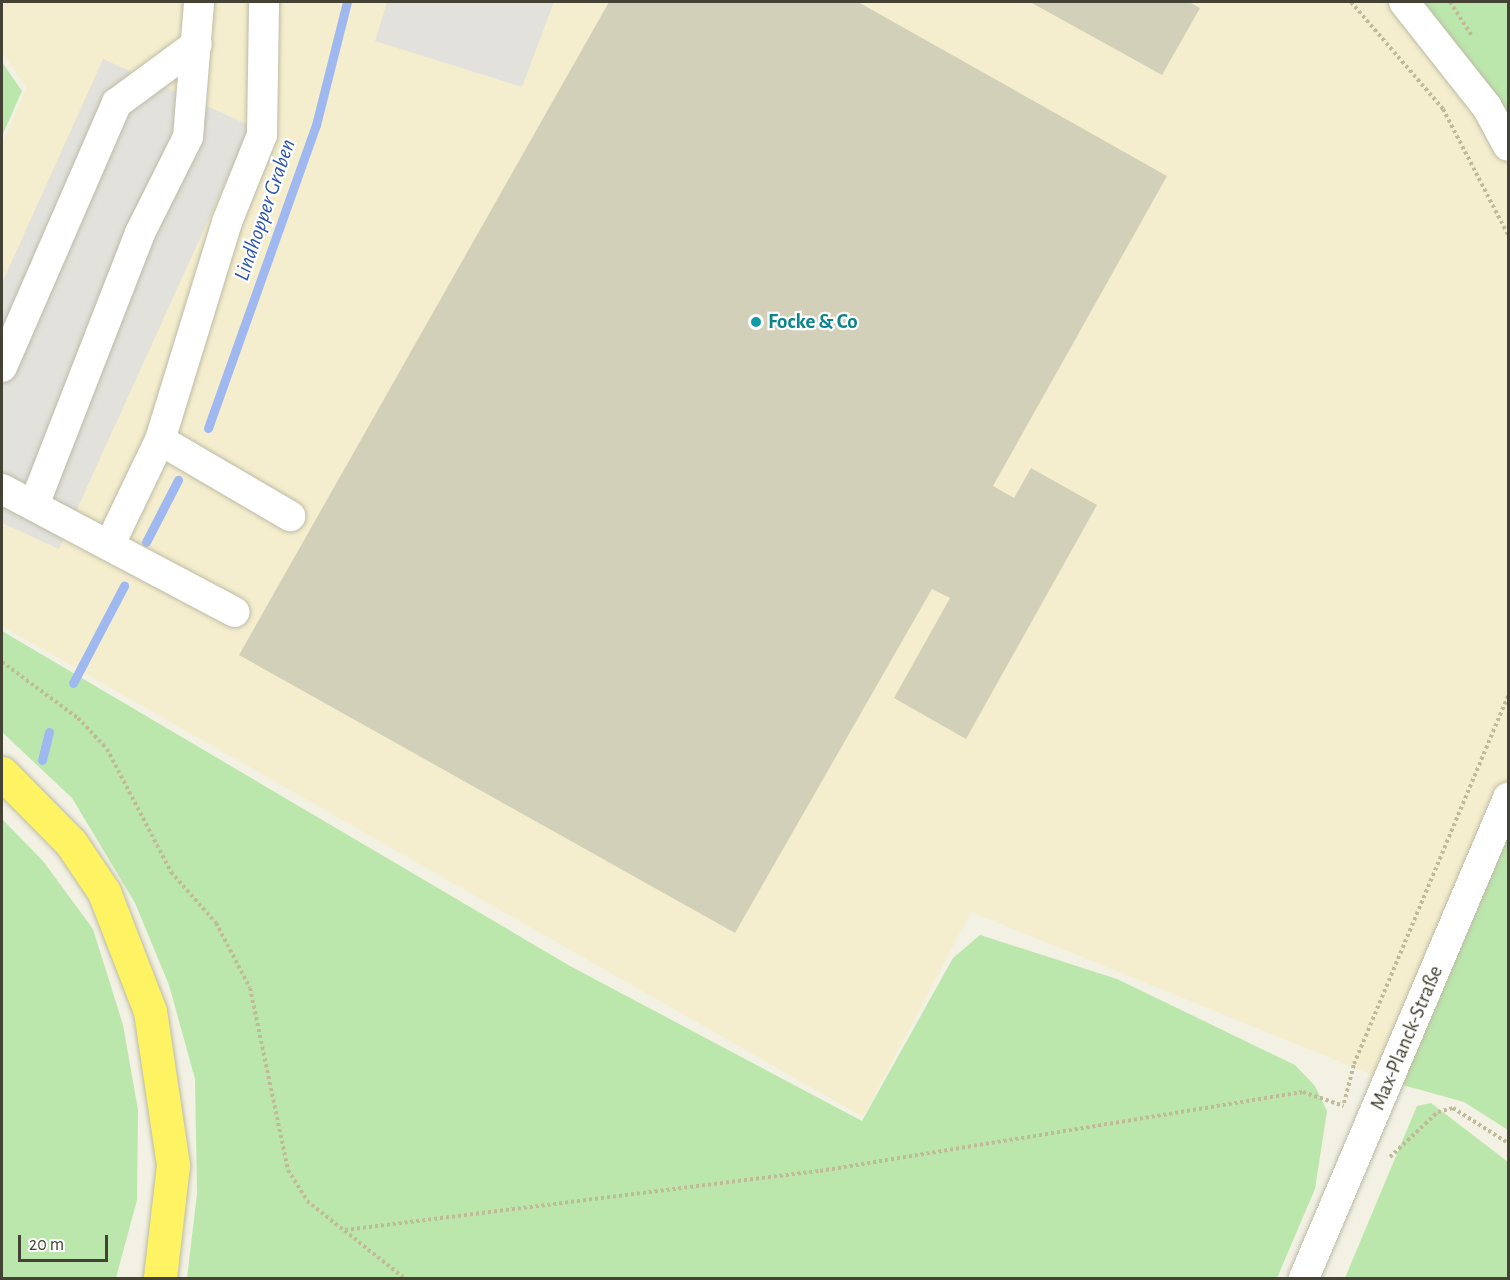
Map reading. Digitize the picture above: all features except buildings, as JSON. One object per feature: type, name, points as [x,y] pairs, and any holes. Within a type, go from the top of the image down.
[{"type":"highway","points":[[2,773],[71,843],[104,892],[132,954],[165,1087],[173,1165],[157,1273]]},
{"type":"street","points":[[34,506],[140,233],[188,137],[199,2]]},
{"type":"street","points":[[110,544],[160,440],[227,222],[262,135],[264,2]]},
{"type":"street","points":[[1404,2],[1481,99],[1509,146]]},
{"type":"street","points":[[2,367],[117,103],[197,44]]},
{"type":"street","points":[[160,440],[290,516]]},
{"type":"street","points":[[2,489],[110,544],[234,612]]},
{"type":"street","name":"Max-Planck-Straße","points":[[1304,1278],[1509,798]]},
{"type":"path","points":[[1350,2],[1443,109],[1509,235]]},
{"type":"path","points":[[2,662],[78,718],[107,748],[171,872],[216,923],[250,988],[288,1170],[307,1201],[404,1278]]},
{"type":"path","points":[[1341,1116],[1354,1064],[1509,696]]},
{"type":"path","points":[[345,1230],[820,1171],[1303,1092],[1344,1106]]},
{"type":"path","points":[[1381,1166],[1438,1112],[1454,1108],[1509,1143]]},
{"type":"shaded area","points":[[2,2],[1397,2],[1508,159],[1508,777],[1382,1079],[971,912],[863,1117],[2,626],[2,145],[26,88],[2,52]]},
{"type":"shaded area","points":[[387,2],[554,2],[522,87],[375,41]]},
{"type":"shaded area","points":[[103,59],[251,126],[59,549],[2,523],[2,283]]},
{"type":"green space","points":[[1413,2],[1508,2],[1508,137]]},
{"type":"green space","points":[[2,62],[22,91],[2,136]]},
{"type":"green space","points":[[2,631],[570,966],[862,1121],[953,958],[980,935],[1117,979],[1295,1065],[1315,1086],[1327,1111],[1315,1189],[1277,1278],[187,1278],[197,1194],[195,1079],[169,985],[135,903],[72,798],[2,732]]},
{"type":"green space","points":[[1508,813],[1508,1130],[1464,1102],[1399,1084]]},
{"type":"green space","points":[[2,819],[43,861],[93,929],[123,1025],[138,1110],[137,1200],[116,1278],[2,1278]]},
{"type":"green space","points":[[1431,1103],[1508,1162],[1508,1278],[1345,1278],[1417,1106]]},
{"type":"waterway","name":"Lindhopper Graben","points":[[208,428],[316,125],[347,2]]},
{"type":"waterway","name":"Lindhopper Graben","points":[[146,542],[178,480]]},
{"type":"waterway","name":"Lindhopper Graben","points":[[73,683],[124,586]]},
{"type":"waterway","name":"Lindhopper Graben","points":[[42,760],[49,732]]},
{"type":"place","name":"Focke & Co","points":[[756,322]]}]
